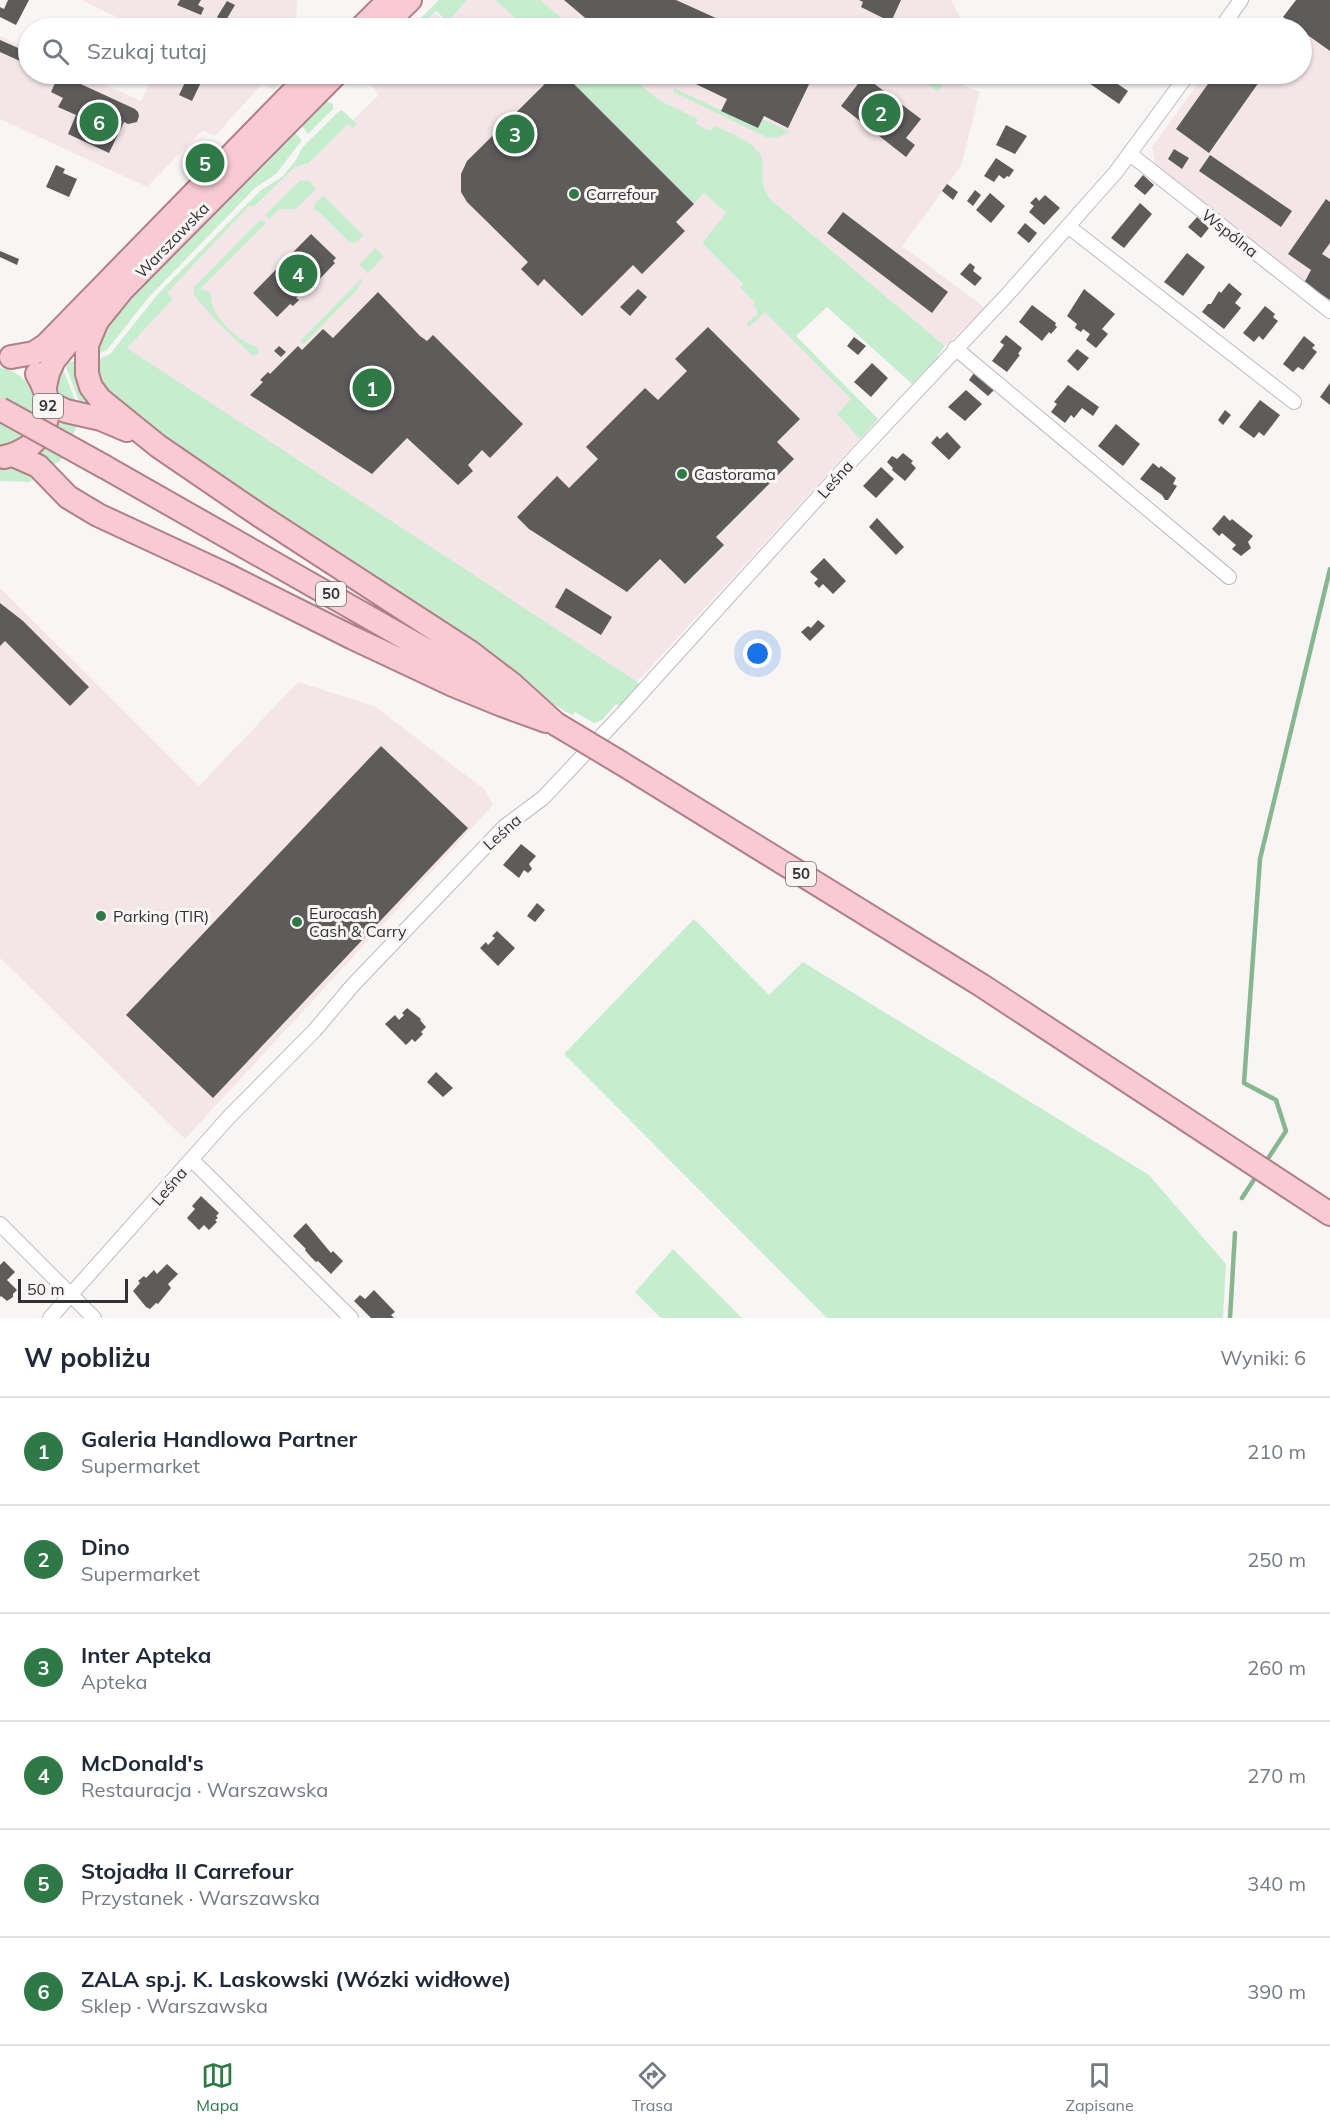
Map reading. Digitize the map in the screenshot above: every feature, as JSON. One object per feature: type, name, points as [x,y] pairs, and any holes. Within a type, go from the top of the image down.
[{"type":"main road","points":[[380,9],[410,0]]},
{"type":"main road","name":"Warszawska","points":[[47,395],[48,373],[54,360],[65,346],[113,289],[294,91],[303,84]]},
{"type":"main road","name":"Warszawska","points":[[113,289],[326,84]]},
{"type":"main road","points":[[113,289],[89,338],[86,356],[87,374],[100,399],[158,446],[470,652],[512,684],[556,724]]},
{"type":"main road","name":"92","points":[[5,356],[23,356],[41,349],[113,289]]},
{"type":"main road","name":"92","points":[[5,356],[31,368],[37,374],[47,395],[48,418],[34,442],[23,451],[7,456]]},
{"type":"main road","points":[[47,395],[66,411],[113,424],[158,446]]},
{"type":"main road","name":"50","points":[[0,408],[369,616],[621,763],[981,985],[1330,1215]]},
{"type":"main road","points":[[7,456],[38,466],[68,497],[98,515],[453,685],[556,724]]},
{"type":"street","points":[[1228,18],[1242,0]]},
{"type":"street","name":"Leśna","points":[[50,1318],[228,1118],[299,1047],[353,985],[504,827],[543,798],[654,680],[955,348],[1007,295],[1069,227],[1130,154],[1181,84]]},
{"type":"street","name":"Wspólna","points":[[1130,154],[1330,311]]},
{"type":"street","points":[[1069,227],[1294,402]]},
{"type":"street","points":[[955,348],[1229,577]]},
{"type":"street","points":[[192,1160],[351,1318]]},
{"type":"street","points":[[0,1224],[94,1318]]},
{"type":"shaded area","points":[[81,0],[297,0],[296,18],[119,18]]},
{"type":"shaded area","points":[[467,0],[495,0],[515,18],[451,18]]},
{"type":"shaded area","points":[[540,0],[951,0],[961,18],[562,18]]},
{"type":"shaded area","points":[[1296,0],[1330,0],[1330,300],[1304,283],[1155,164],[1152,147],[1198,84],[1312,84],[1312,18],[1283,17]]},
{"type":"shaded area","points":[[435,13],[442,18],[430,18]]},
{"type":"shaded area","points":[[0,36],[18,44],[18,84],[103,84],[141,101],[149,84],[262,84],[215,136],[203,130],[147,187],[0,119]]},
{"type":"shaded area","points":[[262,84],[280,84],[274,90]]},
{"type":"shaded area","points":[[371,84],[574,84],[694,203],[704,193],[726,213],[702,243],[878,419],[637,682],[126,348],[173,299],[167,293],[249,206],[256,206],[295,167],[309,163],[348,123],[356,123],[353,120],[378,96]]},
{"type":"shaded area","points":[[639,84],[961,84],[980,92],[961,166],[902,246],[985,308],[945,346],[770,199],[762,184],[763,167],[757,149],[714,127],[712,131],[696,124],[698,119],[659,100]]},
{"type":"shaded area","points":[[0,588],[199,786],[298,682],[374,706],[484,789],[493,805],[185,1139],[0,958]]},
{"type":"green space","points":[[439,0],[467,0],[451,18],[444,18],[436,11],[429,18],[421,18]]},
{"type":"green space","points":[[495,0],[540,0],[562,18],[515,18]]},
{"type":"green space","points":[[574,84],[639,84],[659,100],[698,119],[696,124],[711,131],[714,126],[746,141],[759,152],[762,159],[763,184],[770,199],[945,346],[937,358],[912,384],[827,307],[796,336],[878,419],[860,439],[837,414],[851,399],[765,312],[749,327],[746,324],[757,316],[757,309],[753,305],[755,303],[740,287],[743,284],[702,243],[726,213],[704,193],[694,204]]},
{"type":"green space","points":[[928,84],[943,84],[938,92]]},
{"type":"green space","points":[[674,88],[758,128],[763,119],[790,132],[776,138],[766,137],[673,92]]},
{"type":"green space","points":[[322,103],[333,104],[333,109],[308,134],[299,122]]},
{"type":"green space","points":[[342,110],[357,124],[353,128],[348,124],[309,163],[295,167],[255,206],[249,206],[167,293],[173,299],[127,348],[642,685],[620,706],[616,704],[602,720],[594,723],[575,712],[573,715],[566,712],[231,483],[101,389],[96,360],[110,354],[158,294],[261,190],[282,177],[296,160],[302,148]]},
{"type":"green space","points":[[292,130],[302,140],[276,174],[255,188],[149,297],[107,350],[97,354],[102,323]]},
{"type":"green space","points":[[300,180],[310,181],[316,189],[296,209],[279,209],[269,219],[265,215]]},
{"type":"green space","points":[[323,195],[363,235],[357,242],[352,243],[347,240],[314,209],[315,204]]},
{"type":"green space","points":[[261,219],[266,223],[200,289],[210,292],[213,307],[225,325],[244,341],[257,347],[259,352],[252,355],[216,321],[194,295],[194,287]]},
{"type":"green space","points":[[375,248],[384,256],[368,273],[359,265]]},
{"type":"green space","points":[[364,276],[356,291],[304,344],[300,341]]},
{"type":"green space","points":[[79,360],[98,408],[80,404],[66,367],[69,362]]},
{"type":"green space","points":[[61,366],[77,405],[64,398],[58,390]]},
{"type":"green space","points":[[0,368],[15,373],[26,382],[33,394],[35,407],[33,420],[26,431],[15,440],[0,445]]},
{"type":"green space","points":[[58,419],[75,422],[77,425],[67,451],[60,461],[49,467],[39,452],[53,434]]},
{"type":"green space","points":[[13,467],[37,476],[30,482],[0,481],[0,469]]},
{"type":"green space","points":[[694,919],[769,995],[803,962],[1149,1175],[1226,1264],[1223,1318],[827,1318],[564,1054]]},
{"type":"green space","points":[[673,1249],[742,1318],[661,1318],[635,1292]]},
{"type":"building","points":[[8,0],[29,0],[16,25],[0,17],[0,7],[4,9]]},
{"type":"building","points":[[180,0],[201,0],[198,5],[204,8],[201,15],[177,5]]},
{"type":"building","points":[[564,0],[676,0],[716,18],[585,18]]},
{"type":"building","points":[[859,0],[901,0],[893,18],[883,18],[861,7],[863,2]]},
{"type":"building","points":[[1296,0],[1330,0],[1330,51],[1312,38],[1312,18],[1283,17]]},
{"type":"building","points":[[227,1],[235,5],[227,18],[217,17]]},
{"type":"building","points":[[0,40],[18,48],[18,60],[0,52]]},
{"type":"building","points":[[55,84],[81,84],[135,109],[139,116],[137,122],[128,124],[124,122],[109,153],[68,134],[76,115],[58,107],[63,98],[51,92]]},
{"type":"building","points":[[184,84],[200,84],[192,101],[179,95]]},
{"type":"building","name":"Carrefour","points":[[545,84],[574,84],[694,204],[676,222],[685,231],[642,274],[633,265],[582,316],[544,279],[538,286],[521,269],[528,262],[467,202],[461,192],[461,174],[467,161]]},
{"type":"building","points":[[696,84],[809,84],[788,128],[764,116],[758,128],[721,111],[727,99]]},
{"type":"building","points":[[858,84],[875,84],[921,119],[906,138],[915,145],[906,157],[841,106]]},
{"type":"building","points":[[1090,84],[1118,84],[1128,91],[1119,104]]},
{"type":"building","points":[[1208,84],[1258,84],[1209,153],[1176,129]]},
{"type":"building","points":[[1006,125],[1027,136],[1015,154],[996,145]]},
{"type":"building","points":[[1174,149],[1189,158],[1182,169],[1168,159]]},
{"type":"building","points":[[1210,155],[1292,211],[1281,227],[1199,171]]},
{"type":"building","points":[[996,158],[1014,170],[1009,177],[1004,179],[999,175],[994,182],[984,176]]},
{"type":"building","points":[[56,165],[65,169],[63,173],[77,179],[69,197],[46,187]]},
{"type":"building","points":[[1143,175],[1154,185],[1145,195],[1134,186]]},
{"type":"building","points":[[947,184],[958,192],[953,200],[942,191]]},
{"type":"building","points":[[975,190],[981,195],[973,206],[967,201]]},
{"type":"building","points":[[990,193],[1005,206],[991,223],[976,210]]},
{"type":"building","points":[[1045,195],[1060,208],[1044,225],[1029,212],[1034,206],[1030,203],[1036,197],[1039,201]]},
{"type":"building","points":[[1326,199],[1330,202],[1330,243],[1322,254],[1330,259],[1330,300],[1304,283],[1311,270],[1288,254]]},
{"type":"building","points":[[1140,203],[1152,214],[1124,248],[1111,238]]},
{"type":"building","points":[[843,212],[948,292],[932,313],[827,233]]},
{"type":"building","points":[[1197,217],[1209,228],[1201,238],[1188,227]]},
{"type":"building","points":[[1025,223],[1037,233],[1029,243],[1017,233]]},
{"type":"building","points":[[311,234],[336,258],[333,261],[335,263],[312,287],[309,285],[296,298],[299,300],[293,306],[290,304],[277,317],[253,293]]},
{"type":"building","points":[[0,251],[19,259],[17,265],[0,257]]},
{"type":"building","points":[[1187,253],[1205,267],[1183,296],[1164,282]]},
{"type":"building","points":[[970,263],[975,267],[973,271],[982,278],[975,286],[960,274]]},
{"type":"building","points":[[1229,283],[1242,294],[1235,303],[1241,308],[1224,329],[1202,312],[1208,304],[1211,304],[1219,291],[1221,293]]},
{"type":"building","points":[[638,289],[647,297],[630,316],[620,307]]},
{"type":"building","points":[[1084,289],[1115,314],[1102,329],[1108,334],[1096,348],[1086,340],[1090,334],[1083,329],[1081,332],[1075,328],[1077,324],[1067,316]]},
{"type":"building","points":[[378,292],[420,336],[427,341],[433,335],[523,424],[490,458],[482,450],[468,465],[473,471],[458,485],[407,438],[372,474],[250,395],[263,382],[260,380],[268,372],[270,374],[298,346],[302,350],[323,329],[333,338]]},
{"type":"building","points":[[1032,305],[1056,323],[1057,327],[1051,334],[1049,332],[1042,341],[1019,322]]},
{"type":"building","points":[[1265,306],[1275,314],[1273,317],[1278,321],[1263,340],[1259,336],[1254,342],[1243,333]]},
{"type":"building","name":"Castorama","points":[[708,327],[800,419],[777,442],[794,459],[716,537],[724,545],[685,584],[660,559],[627,592],[529,529],[517,517],[557,476],[569,488],[598,459],[586,447],[645,388],[658,400],[687,371],[675,359]]},
{"type":"building","points":[[1006,335],[1022,348],[1018,354],[1020,355],[1007,372],[992,361],[1004,345],[1000,342]]},
{"type":"building","points":[[1304,336],[1315,345],[1312,348],[1317,352],[1303,370],[1298,367],[1293,372],[1283,364]]},
{"type":"building","points":[[854,337],[866,346],[858,355],[847,346]]},
{"type":"building","points":[[279,346],[286,352],[281,357],[274,351]]},
{"type":"building","points":[[1077,349],[1089,358],[1078,371],[1067,361]]},
{"type":"building","points":[[872,363],[888,378],[871,397],[854,382]]},
{"type":"building","points":[[974,373],[994,390],[988,396],[969,380]]},
{"type":"building","points":[[1330,383],[1330,405],[1320,397]]},
{"type":"building","points":[[1068,385],[1099,407],[1093,416],[1082,408],[1074,418],[1071,415],[1065,423],[1051,412],[1057,404],[1054,402]]},
{"type":"building","points":[[966,390],[982,404],[965,421],[948,407]]},
{"type":"building","points":[[1260,400],[1280,415],[1264,436],[1259,432],[1254,438],[1239,427]]},
{"type":"building","points":[[1225,410],[1231,415],[1223,425],[1218,420]]},
{"type":"building","points":[[1116,424],[1140,444],[1123,466],[1098,446]]},
{"type":"building","points":[[947,432],[961,447],[949,460],[931,443],[937,436],[940,439]]},
{"type":"building","points":[[903,453],[913,461],[911,463],[916,468],[905,481],[892,470],[893,468],[887,462],[892,456],[897,459]]},
{"type":"building","points":[[1153,463],[1159,468],[1161,466],[1176,478],[1173,484],[1177,486],[1168,500],[1165,500],[1162,495],[1140,479]]},
{"type":"building","points":[[881,467],[894,479],[876,498],[863,486]]},
{"type":"building","points":[[1224,515],[1253,536],[1248,542],[1251,548],[1241,556],[1232,549],[1236,545],[1222,533],[1219,536],[1212,529]]},
{"type":"building","points":[[877,518],[904,547],[896,555],[869,527]]},
{"type":"building","points":[[824,558],[846,581],[833,594],[823,584],[819,588],[814,583],[818,579],[810,572]]},
{"type":"building","points":[[566,588],[612,617],[601,635],[555,607]]},
{"type":"building","points":[[0,603],[23,621],[89,687],[70,706],[5,641],[0,646]]},
{"type":"building","points":[[818,620],[825,626],[810,641],[801,632],[808,626],[811,628]]},
{"type":"building","name":"Eurocash Cash & Carry","points":[[381,746],[468,828],[213,1098],[126,1015]]},
{"type":"building","points":[[521,844],[536,856],[529,864],[532,869],[528,873],[524,870],[519,878],[503,865]]},
{"type":"building","points":[[537,903],[545,910],[535,922],[527,916]]},
{"type":"building","points":[[497,931],[515,948],[498,966],[480,948],[486,942],[488,945],[495,938],[492,936]]},
{"type":"building","points":[[407,1008],[421,1019],[426,1027],[415,1042],[412,1039],[406,1045],[385,1024],[395,1015],[399,1020]]},
{"type":"building","points":[[436,1072],[453,1088],[443,1097],[427,1082]]},
{"type":"building","points":[[201,1196],[219,1213],[215,1220],[217,1222],[209,1230],[204,1225],[199,1230],[187,1218],[195,1209],[192,1206]]},
{"type":"building","points":[[306,1223],[331,1253],[333,1251],[343,1261],[331,1274],[310,1256],[293,1236]]},
{"type":"building","points":[[4,1261],[15,1272],[7,1280],[17,1290],[7,1301],[0,1297],[0,1265]]},
{"type":"building","points":[[167,1264],[178,1274],[168,1284],[171,1288],[158,1304],[156,1303],[150,1309],[133,1291],[140,1283],[138,1281],[144,1276],[146,1278],[154,1270],[157,1274]]},
{"type":"building","points":[[374,1290],[395,1312],[391,1315],[394,1318],[371,1318],[354,1301],[360,1295],[365,1299]]},
{"type":"waterway","points":[[1265,1163],[1286,1131],[1276,1100],[1244,1083],[1260,859],[1330,569]]},
{"type":"waterway","points":[[1242,1198],[1257,1175]]},
{"type":"waterway","points":[[1230,1318],[1235,1233]]},
{"type":"place","name":"Dino","points":[[881,113]]},
{"type":"place","name":"ZALA sp.j. K. Laskowski (Wózki widłowe)","points":[[99,122]]},
{"type":"place","name":"Inter Apteka","points":[[515,134]]},
{"type":"place","name":"Stojadła II Carrefour","points":[[205,163]]},
{"type":"place","name":"Carrefour","points":[[574,194]]},
{"type":"place","name":"McDonald's","points":[[298,274]]},
{"type":"place","name":"Galeria Handlowa Partner","points":[[372,388]]},
{"type":"place","name":"Castorama","points":[[682,474]]},
{"type":"place","name":"Parking (TIR)","points":[[101,916]]},
{"type":"place","name":"Eurocash Cash & Carry","points":[[297,922]]}]
